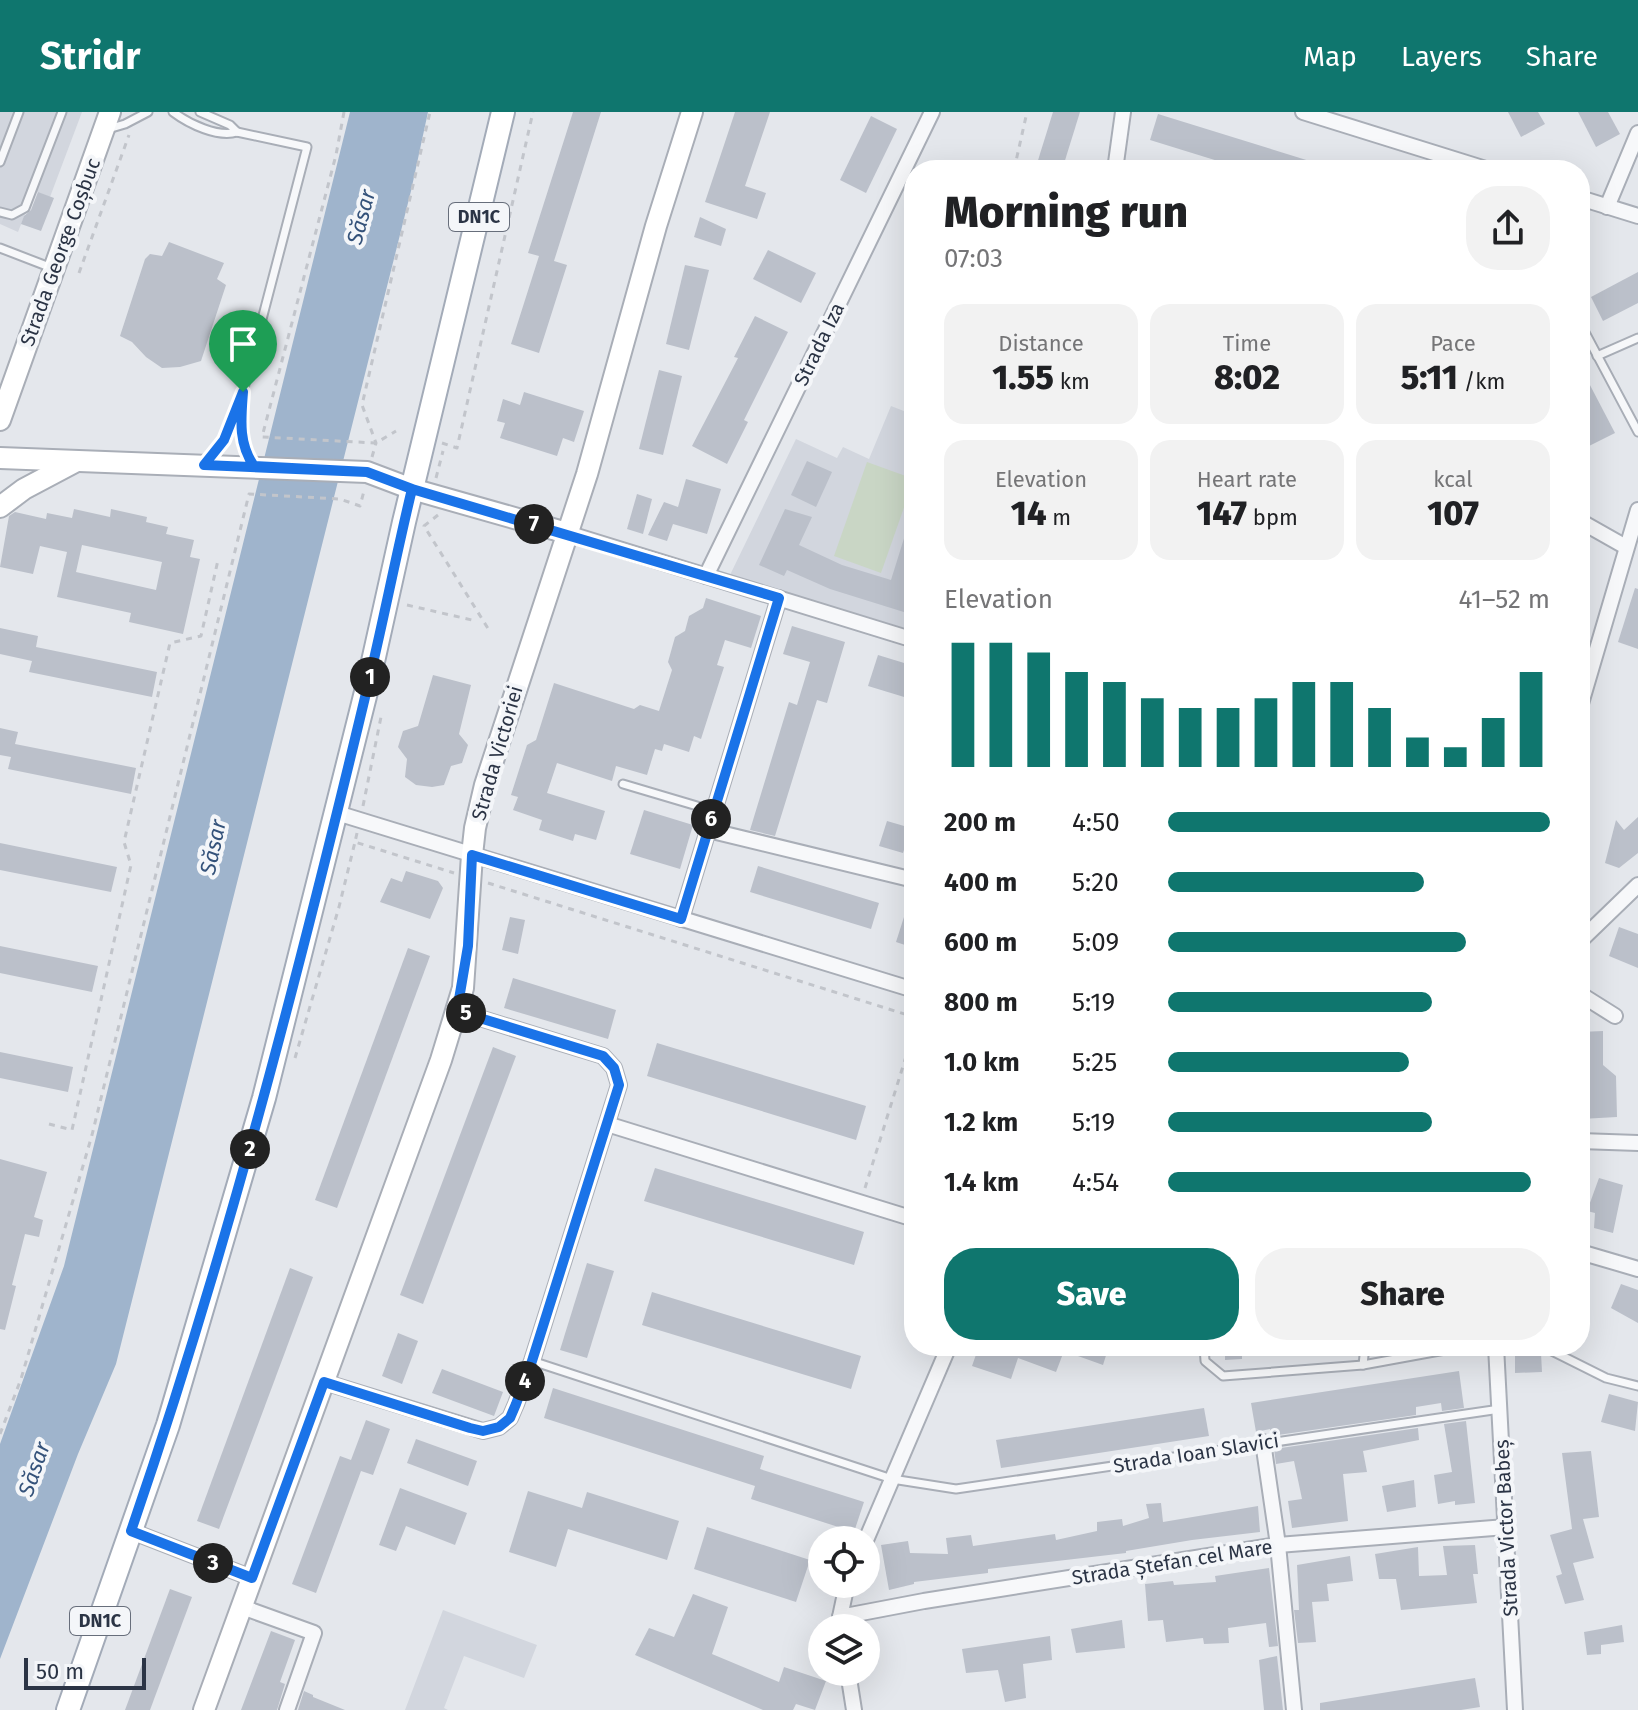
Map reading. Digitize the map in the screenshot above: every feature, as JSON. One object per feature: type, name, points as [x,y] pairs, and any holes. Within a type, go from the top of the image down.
[{"type":"main road","name":"DN1C","points":[[68,1710],[177,1395],[240,1186],[337,813],[503,112]]},
{"type":"street","name":"Strada Victoriei","points":[[204,1710],[457,1011],[468,946],[475,828],[485,785],[587,474],[656,226],[692,112]]},
{"type":"street","name":"Strada Iza","points":[[909,160],[932,112]]},
{"type":"street","points":[[1116,160],[1123,112]]},
{"type":"street","points":[[1303,112],[1457,160]]},
{"type":"street","name":"Strada George Coșbuc","points":[[0,420],[6,387],[117,119]]},
{"type":"street","points":[[1607,207],[1638,133]]},
{"type":"street","name":"Strada Iza","points":[[706,576],[904,169]]},
{"type":"street","points":[[1590,201],[1638,216]]},
{"type":"street","points":[[0,458],[367,472],[412,489],[567,533],[904,637]]},
{"type":"street","points":[[0,507],[24,489],[76,462]]},
{"type":"street","points":[[1590,652],[1632,549],[1638,510]]},
{"type":"street","points":[[1590,526],[1632,549]]},
{"type":"street","points":[[681,919],[779,598]]},
{"type":"street","points":[[337,813],[904,987]]},
{"type":"street","points":[[708,830],[904,878]]},
{"type":"street","points":[[1590,931],[1638,885]]},
{"type":"street","points":[[1590,1000],[1615,1016]]},
{"type":"street","points":[[324,1382],[483,1431],[499,1427],[510,1418],[532,1361],[619,1085],[614,1068],[603,1056],[457,1011]]},
{"type":"street","points":[[607,1124],[904,1216]]},
{"type":"street","points":[[1590,1141],[1638,1143]]},
{"type":"street","points":[[1590,1255],[1638,1269]]},
{"type":"street","points":[[872,1526],[945,1356]]},
{"type":"street","name":"Strada Victor Babeș","points":[[1497,1356],[1515,1710]]},
{"type":"street","points":[[1263,1442],[1278,1545],[1294,1710]]},
{"type":"street","name":"Strada Ștefan cel Mare","points":[[875,1614],[924,1601],[1278,1545],[1506,1527]]},
{"type":"street","points":[[131,1531],[252,1578]]},
{"type":"street","points":[[242,1607],[314,1633],[287,1710]]},
{"type":"street","points":[[850,1686],[854,1710]]},
{"type":"lane","points":[[0,162],[19,112]]},
{"type":"lane","points":[[0,212],[12,215],[25,208],[62,112]]},
{"type":"lane","points":[[117,119],[125,124],[148,112]]},
{"type":"lane","points":[[173,112],[196,125],[227,136],[237,132]]},
{"type":"lane","points":[[200,112],[230,125],[237,132],[307,147],[243,392],[224,440],[204,465]]},
{"type":"lane","points":[[0,248],[54,268]]},
{"type":"lane","points":[[1597,356],[1638,338]]},
{"type":"lane","points":[[1590,342],[1638,432]]},
{"type":"lane","points":[[243,392],[240,427],[243,444],[254,466]]},
{"type":"lane","points":[[623,784],[714,811]]},
{"type":"lane","points":[[1205,1356],[1205,1361],[1223,1376],[1363,1365],[1412,1356]]},
{"type":"lane","points":[[1363,1365],[1364,1356]]},
{"type":"lane","points":[[1562,1356],[1606,1378],[1638,1386]]},
{"type":"lane","name":"Strada Ioan Slavici","points":[[532,1361],[892,1479],[956,1489],[1500,1409]]},
{"type":"path","points":[[344,112],[336,155],[262,437],[376,443],[396,431]]},
{"type":"path","points":[[376,443],[362,405],[430,112]]},
{"type":"path","points":[[439,443],[457,448],[533,112]]},
{"type":"path","points":[[1016,160],[1027,112]]},
{"type":"path","points":[[79,273],[117,119]]},
{"type":"path","points":[[0,1434],[21,1379],[92,1135],[249,494],[340,499],[360,506]]},
{"type":"path","points":[[424,526],[489,630]]},
{"type":"path","points":[[49,1124],[72,1130],[131,865],[124,842],[170,643],[201,636],[218,560]]},
{"type":"path","points":[[407,605],[472,620]]},
{"type":"path","points":[[861,1202],[904,1063]]},
{"type":"shaded area","points":[[0,112],[82,112],[50,197],[34,191],[18,232],[0,224]]},
{"type":"shaded area","points":[[891,406],[904,411],[904,628],[730,575],[796,439],[837,458],[843,447],[869,459]]},
{"type":"shaded area","points":[[443,1610],[537,1645],[524,1678],[464,1656],[444,1708],[448,1710],[405,1710]]},
{"type":"green space","points":[[867,462],[904,475],[904,507],[881,573],[834,556]]},
{"type":"water","name":"Săsar","points":[[350,112],[428,112],[411,191],[116,1364],[78,1454],[0,1659],[0,1444],[64,1266]]},
{"type":"building","points":[[573,112],[601,112],[554,261],[567,265],[539,353],[511,344],[539,256],[528,253]]},
{"type":"building","points":[[735,112],[770,112],[745,186],[766,193],[757,219],[705,202]]},
{"type":"building","points":[[1053,112],[1080,112],[1065,160],[1038,160]]},
{"type":"building","points":[[1508,112],[1538,112],[1545,124],[1521,137]]},
{"type":"building","points":[[1578,112],[1608,112],[1620,134],[1596,147]]},
{"type":"building","points":[[1158,114],[1306,160],[1215,160],[1150,140]]},
{"type":"building","points":[[871,116],[897,129],[866,193],[840,180]]},
{"type":"building","points":[[38,192],[54,198],[41,231],[21,224]]},
{"type":"building","points":[[700,217],[726,229],[721,246],[694,237]]},
{"type":"building","points":[[169,242],[224,263],[217,279],[226,285],[201,361],[162,368],[132,342],[120,336],[145,259],[150,254],[162,256]]},
{"type":"building","points":[[768,250],[816,273],[801,303],[753,279]]},
{"type":"building","points":[[685,265],[709,270],[689,350],[666,344]]},
{"type":"building","points":[[1638,272],[1638,303],[1603,321],[1591,297]]},
{"type":"building","points":[[755,316],[788,332],[744,420],[748,422],[727,464],[692,446],[738,358],[734,357]]},
{"type":"building","points":[[659,370],[682,376],[663,455],[639,449]]},
{"type":"building","points":[[1590,385],[1615,433],[1590,446]]},
{"type":"building","points":[[524,392],[584,411],[574,442],[563,438],[557,456],[500,438],[505,423],[497,421],[503,399],[520,405]]},
{"type":"building","points":[[807,461],[832,472],[816,507],[791,495]]},
{"type":"building","points":[[686,479],[721,489],[707,534],[673,524],[667,541],[648,535],[664,502],[678,507]]},
{"type":"building","points":[[637,494],[652,499],[643,534],[627,529]]},
{"type":"building","points":[[74,509],[110,517],[111,509],[147,517],[146,522],[168,527],[166,534],[194,540],[190,557],[200,559],[183,634],[129,622],[131,613],[57,597],[67,552],[40,546],[33,574],[0,567],[9,516],[15,512],[46,519],[47,513],[72,518]],"holes":[[[82,545],[162,562],[156,590],[76,572]]]},
{"type":"building","points":[[785,509],[812,517],[799,545],[842,565],[891,580],[904,538],[904,612],[830,589],[787,570],[784,576],[759,565]]},
{"type":"building","points":[[1635,588],[1638,589],[1638,649],[1618,642]]},
{"type":"building","points":[[706,598],[761,616],[751,648],[725,640],[717,665],[724,667],[701,739],[694,736],[689,752],[664,744],[662,751],[655,749],[647,775],[616,766],[612,781],[557,763],[547,793],[605,811],[596,840],[575,834],[573,841],[539,830],[542,820],[513,810],[518,797],[511,795],[527,745],[536,740],[554,683],[634,709],[640,705],[659,711],[672,670],[668,662],[675,637],[685,631],[689,616],[703,608]]},
{"type":"building","points":[[792,626],[845,642],[827,703],[817,700],[775,836],[750,830],[789,702],[797,705],[810,662],[783,654]]},
{"type":"building","points":[[0,628],[38,636],[36,647],[157,672],[152,697],[29,672],[32,661],[0,654]]},
{"type":"building","points":[[878,655],[904,663],[904,697],[868,686]]},
{"type":"building","points":[[433,675],[471,685],[459,734],[468,745],[462,763],[451,766],[444,785],[432,787],[416,785],[405,777],[407,759],[398,747],[403,731],[418,726]]},
{"type":"building","points":[[0,728],[18,732],[15,744],[136,768],[131,794],[8,769],[11,757],[0,755]]},
{"type":"building","points":[[644,810],[693,825],[680,869],[630,854]]},
{"type":"building","points":[[1638,817],[1638,853],[1619,868],[1605,863],[1616,820],[1624,830]]},
{"type":"building","points":[[887,821],[904,826],[903,853],[879,846]]},
{"type":"building","points":[[0,843],[117,867],[111,892],[0,870]]},
{"type":"building","points":[[758,866],[879,903],[871,929],[750,892]]},
{"type":"building","points":[[406,871],[438,881],[443,888],[430,919],[380,902],[391,878],[402,882]]},
{"type":"building","points":[[510,917],[525,920],[518,954],[502,950]]},
{"type":"building","points":[[904,917],[904,945],[896,942]]},
{"type":"building","points":[[1619,927],[1638,934],[1638,968],[1609,956]]},
{"type":"building","points":[[0,946],[98,966],[92,992],[0,973]]},
{"type":"building","points":[[408,948],[430,956],[337,1208],[315,1200]]},
{"type":"building","points":[[513,978],[616,1010],[608,1039],[504,1008]]},
{"type":"building","points":[[1603,1031],[1603,1065],[1616,1076],[1617,1117],[1590,1118],[1590,1032]]},
{"type":"building","points":[[657,1043],[866,1106],[856,1140],[647,1076]]},
{"type":"building","points":[[493,1047],[516,1056],[423,1304],[400,1295]]},
{"type":"building","points":[[0,1052],[73,1067],[68,1092],[0,1078]]},
{"type":"building","points":[[0,1159],[47,1172],[34,1217],[43,1220],[39,1237],[25,1234],[5,1330],[0,1329]]},
{"type":"building","points":[[655,1168],[864,1232],[854,1265],[644,1201]]},
{"type":"building","points":[[1599,1178],[1623,1185],[1613,1233],[1594,1228],[1595,1213],[1590,1212]]},
{"type":"building","points":[[587,1263],[614,1271],[587,1358],[560,1350]]},
{"type":"building","points":[[290,1268],[313,1277],[219,1529],[197,1521]]},
{"type":"building","points":[[1621,1284],[1638,1290],[1638,1323],[1611,1308]]},
{"type":"building","points":[[652,1292],[861,1356],[851,1389],[642,1325]]},
{"type":"building","points":[[398,1333],[418,1341],[402,1384],[382,1376]]},
{"type":"building","points":[[976,1356],[1062,1356],[1056,1372],[1018,1358],[1011,1379],[972,1366]]},
{"type":"building","points":[[1078,1356],[1106,1356],[1103,1365]]},
{"type":"building","points":[[1225,1356],[1242,1356],[1242,1359],[1225,1360]]},
{"type":"building","points":[[1515,1356],[1541,1356],[1542,1372],[1515,1373]]},
{"type":"building","points":[[442,1369],[503,1392],[494,1416],[432,1393]]},
{"type":"building","points":[[1459,1371],[1464,1408],[1442,1411],[1441,1403],[1416,1407],[1416,1415],[1271,1436],[1270,1429],[1256,1432],[1251,1403]]},
{"type":"building","points":[[553,1388],[764,1456],[760,1469],[864,1502],[856,1526],[835,1526],[751,1499],[755,1486],[544,1418]]},
{"type":"building","points":[[1609,1394],[1638,1402],[1635,1431],[1601,1422]]},
{"type":"building","points":[[1204,1408],[1209,1436],[1001,1468],[996,1440]]},
{"type":"building","points":[[366,1420],[390,1429],[373,1475],[361,1471],[316,1593],[292,1584],[340,1456],[351,1460]]},
{"type":"building","points":[[1466,1421],[1475,1503],[1455,1505],[1455,1501],[1438,1504],[1434,1475],[1452,1472],[1444,1424]]},
{"type":"building","points":[[1418,1428],[1419,1440],[1363,1451],[1367,1472],[1343,1474],[1348,1521],[1292,1528],[1288,1501],[1302,1499],[1294,1461],[1276,1464],[1274,1449]]},
{"type":"building","points":[[416,1439],[477,1461],[468,1486],[407,1463]]},
{"type":"building","points":[[1591,1451],[1599,1517],[1583,1519],[1594,1558],[1573,1563],[1584,1600],[1565,1604],[1556,1576],[1562,1574],[1550,1535],[1572,1529],[1562,1453]]},
{"type":"building","points":[[1414,1480],[1416,1507],[1387,1512],[1382,1486]]},
{"type":"building","points":[[400,1488],[467,1513],[455,1545],[406,1526],[396,1551],[379,1545]]},
{"type":"building","points":[[528,1491],[582,1508],[587,1492],[679,1521],[667,1560],[568,1529],[556,1567],[509,1552]]},
{"type":"building","points":[[1161,1503],[1163,1522],[1258,1506],[1260,1532],[1192,1540],[1126,1553],[988,1569],[988,1573],[914,1582],[889,1590],[881,1545],[908,1541],[910,1553],[948,1554],[946,1538],[971,1535],[973,1546],[1055,1534],[1056,1540],[1097,1531],[1097,1522],[1122,1519],[1123,1526],[1149,1518],[1146,1504]]},
{"type":"building","points":[[707,1527],[808,1559],[796,1602],[694,1569]]},
{"type":"building","points":[[1475,1545],[1478,1574],[1473,1574],[1477,1603],[1401,1610],[1396,1579],[1379,1579],[1375,1554],[1418,1547],[1419,1576],[1447,1575],[1443,1546]]},
{"type":"building","points":[[1350,1556],[1353,1581],[1327,1584],[1329,1601],[1312,1602],[1316,1642],[1298,1643],[1294,1610],[1299,1610],[1297,1565]]},
{"type":"building","points":[[1269,1568],[1278,1646],[1269,1647],[1266,1623],[1228,1628],[1229,1643],[1204,1644],[1203,1638],[1166,1642],[1163,1620],[1148,1621],[1145,1584],[1216,1582],[1215,1576]]},
{"type":"building","points":[[170,1589],[192,1597],[150,1710],[125,1710]]},
{"type":"building","points":[[693,1594],[728,1607],[712,1654],[779,1682],[784,1667],[808,1675],[808,1686],[824,1686],[815,1710],[796,1704],[793,1710],[763,1710],[635,1655],[649,1628],[674,1637]]},
{"type":"building","points":[[1122,1620],[1125,1648],[1076,1653],[1071,1629]]},
{"type":"building","points":[[1622,1625],[1624,1642],[1601,1645],[1601,1654],[1587,1655],[1584,1632]]},
{"type":"building","points":[[271,1631],[295,1640],[280,1682],[285,1684],[277,1710],[241,1710]]},
{"type":"building","points":[[1050,1636],[1052,1660],[1023,1664],[1026,1698],[1005,1702],[998,1670],[966,1673],[962,1649]]},
{"type":"building","points":[[1277,1656],[1283,1710],[1264,1710],[1259,1660]]},
{"type":"building","points":[[1475,1678],[1480,1707],[1461,1710],[1320,1710],[1320,1703]]},
{"type":"building","points":[[304,1691],[313,1697],[345,1710],[298,1710]]},
{"type":"route","points":[[243,392],[224,440],[204,465],[367,472],[412,489],[353,749],[264,1098],[201,1321],[131,1531],[252,1578],[324,1382],[483,1431],[499,1427],[510,1418],[532,1361],[619,1085],[614,1068],[603,1056],[457,1011],[468,946],[472,855],[681,919],[779,598],[412,489],[367,472],[254,466],[243,444],[240,427],[243,392]]}]
